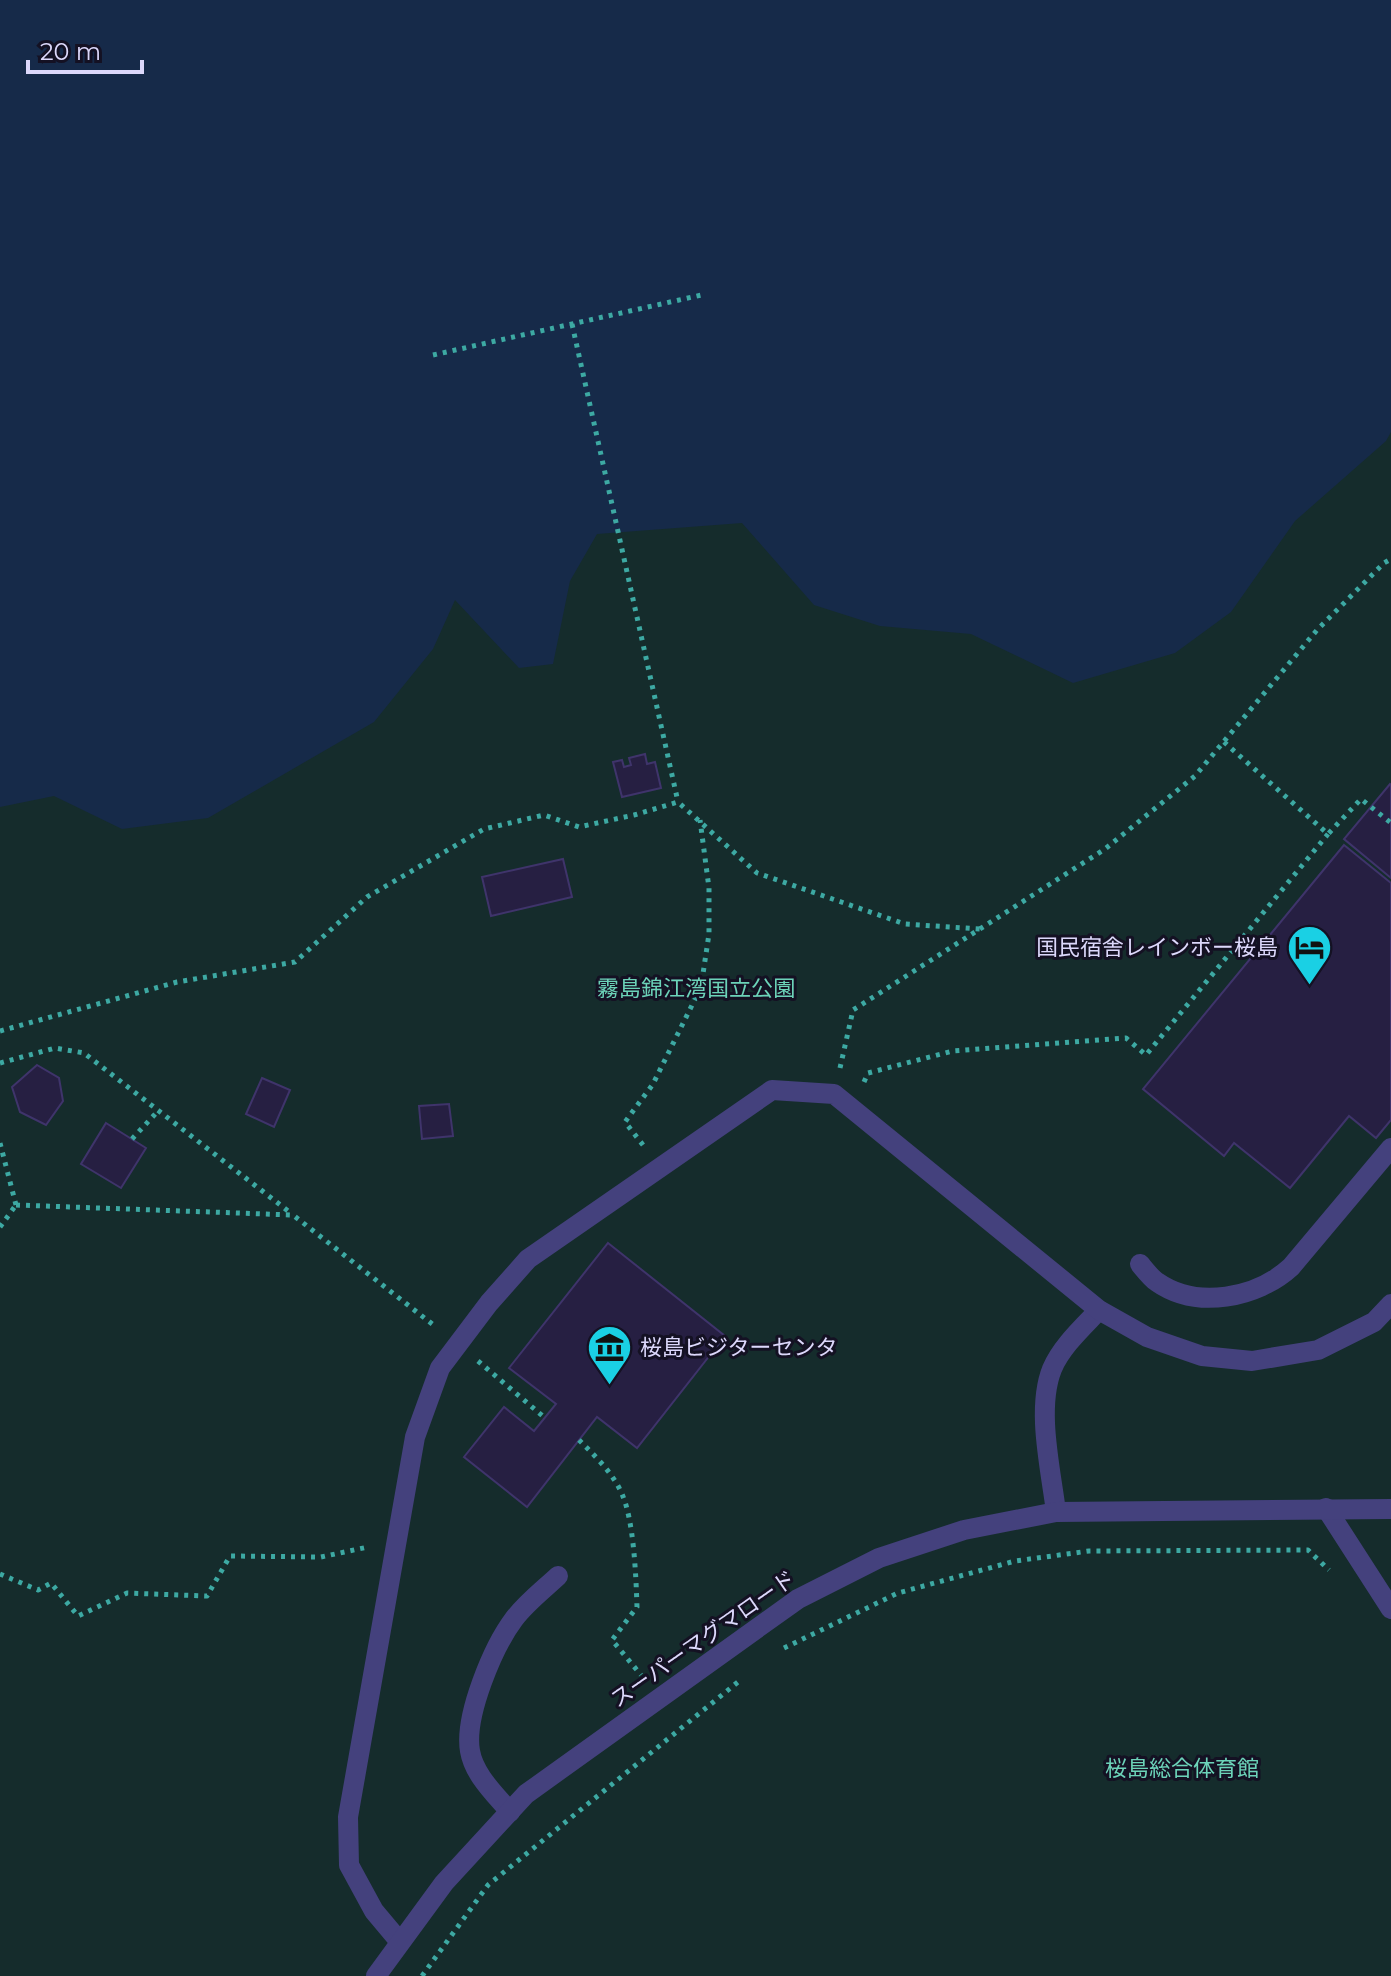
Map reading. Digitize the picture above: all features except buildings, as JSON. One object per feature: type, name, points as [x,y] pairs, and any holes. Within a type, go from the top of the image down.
[{"type":"street","points":[[400,1942],[374,1911],[349,1865],[348,1817],[415,1437],[440,1368],[489,1303],[528,1259],[772,1090],[834,1094],[1099,1310],[1147,1337],[1202,1356],[1252,1361],[1318,1350],[1374,1322],[1391,1304]]},
{"type":"street","points":[[1140,1264],[1157,1282],[1186,1296],[1221,1298],[1254,1291],[1278,1279],[1291,1267],[1391,1148]]},
{"type":"street","points":[[1056,1512],[1045,1392],[1053,1367],[1073,1338],[1099,1310]]},
{"type":"street","points":[[1326,1508],[1391,1609]]},
{"type":"street","name":"スーパーマグマロード","points":[[376,1976],[444,1883],[526,1794],[798,1599],[879,1558],[964,1530],[1056,1512],[1391,1509]]},
{"type":"street","points":[[510,1812],[485,1783],[470,1751],[473,1712],[490,1659],[514,1618],[558,1576]]},
{"type":"path","points":[[433,355],[706,294]]},
{"type":"path","points":[[572,324],[678,802],[757,873],[905,924],[980,929]]},
{"type":"path","points":[[834,1094],[853,1010],[1105,849],[1195,776],[1317,630],[1391,559]]},
{"type":"path","points":[[1224,742],[1328,834]]},
{"type":"path","points":[[853,1109],[868,1073],[953,1051],[1126,1038],[1146,1055],[1328,834],[1361,799],[1391,823]]},
{"type":"path","points":[[0,1031],[177,982],[295,962],[367,897],[484,829],[544,815],[579,827],[678,802]]},
{"type":"path","points":[[644,1146],[625,1122],[653,1084],[701,987],[709,934],[709,888],[700,819]]},
{"type":"path","points":[[0,1063],[55,1048],[84,1053],[458,1344],[545,1418]]},
{"type":"path","points":[[132,1139],[158,1111]]},
{"type":"path","points":[[0,1143],[16,1205]]},
{"type":"path","points":[[16,1205],[293,1215]]},
{"type":"path","points":[[0,1227],[16,1205]]},
{"type":"path","points":[[579,1440],[607,1469],[623,1496],[635,1558],[637,1607],[612,1640],[659,1698]]},
{"type":"path","points":[[0,1574],[38,1590],[51,1583],[78,1616],[127,1593],[207,1596],[230,1556],[321,1557],[398,1540]]},
{"type":"path","points":[[781,1650],[898,1593],[1015,1561],[1089,1551],[1308,1550],[1338,1578],[1371,1579]]},
{"type":"path","points":[[422,1976],[488,1885],[745,1677]]},
{"type":"green space","name":"霧島錦江湾国立公園","points":[[0,0],[1391,0],[1391,1976],[0,1976]]},
{"type":"water","points":[[0,0],[1391,0],[1391,432],[1386,441],[1295,521],[1231,612],[1175,653],[1073,683],[971,634],[880,626],[814,605],[742,523],[597,534],[570,581],[553,664],[519,668],[455,600],[433,649],[374,722],[208,818],[122,829],[54,796],[0,807]]},
{"type":"place","name":"国民宿舎レインボー桜島","points":[[1309,986]]},
{"type":"place","name":"桜島ビジターセンタ","points":[[609,1386]]},
{"type":"park label","name":"桜島総合体育館","points":[[1182,1768]]}]
